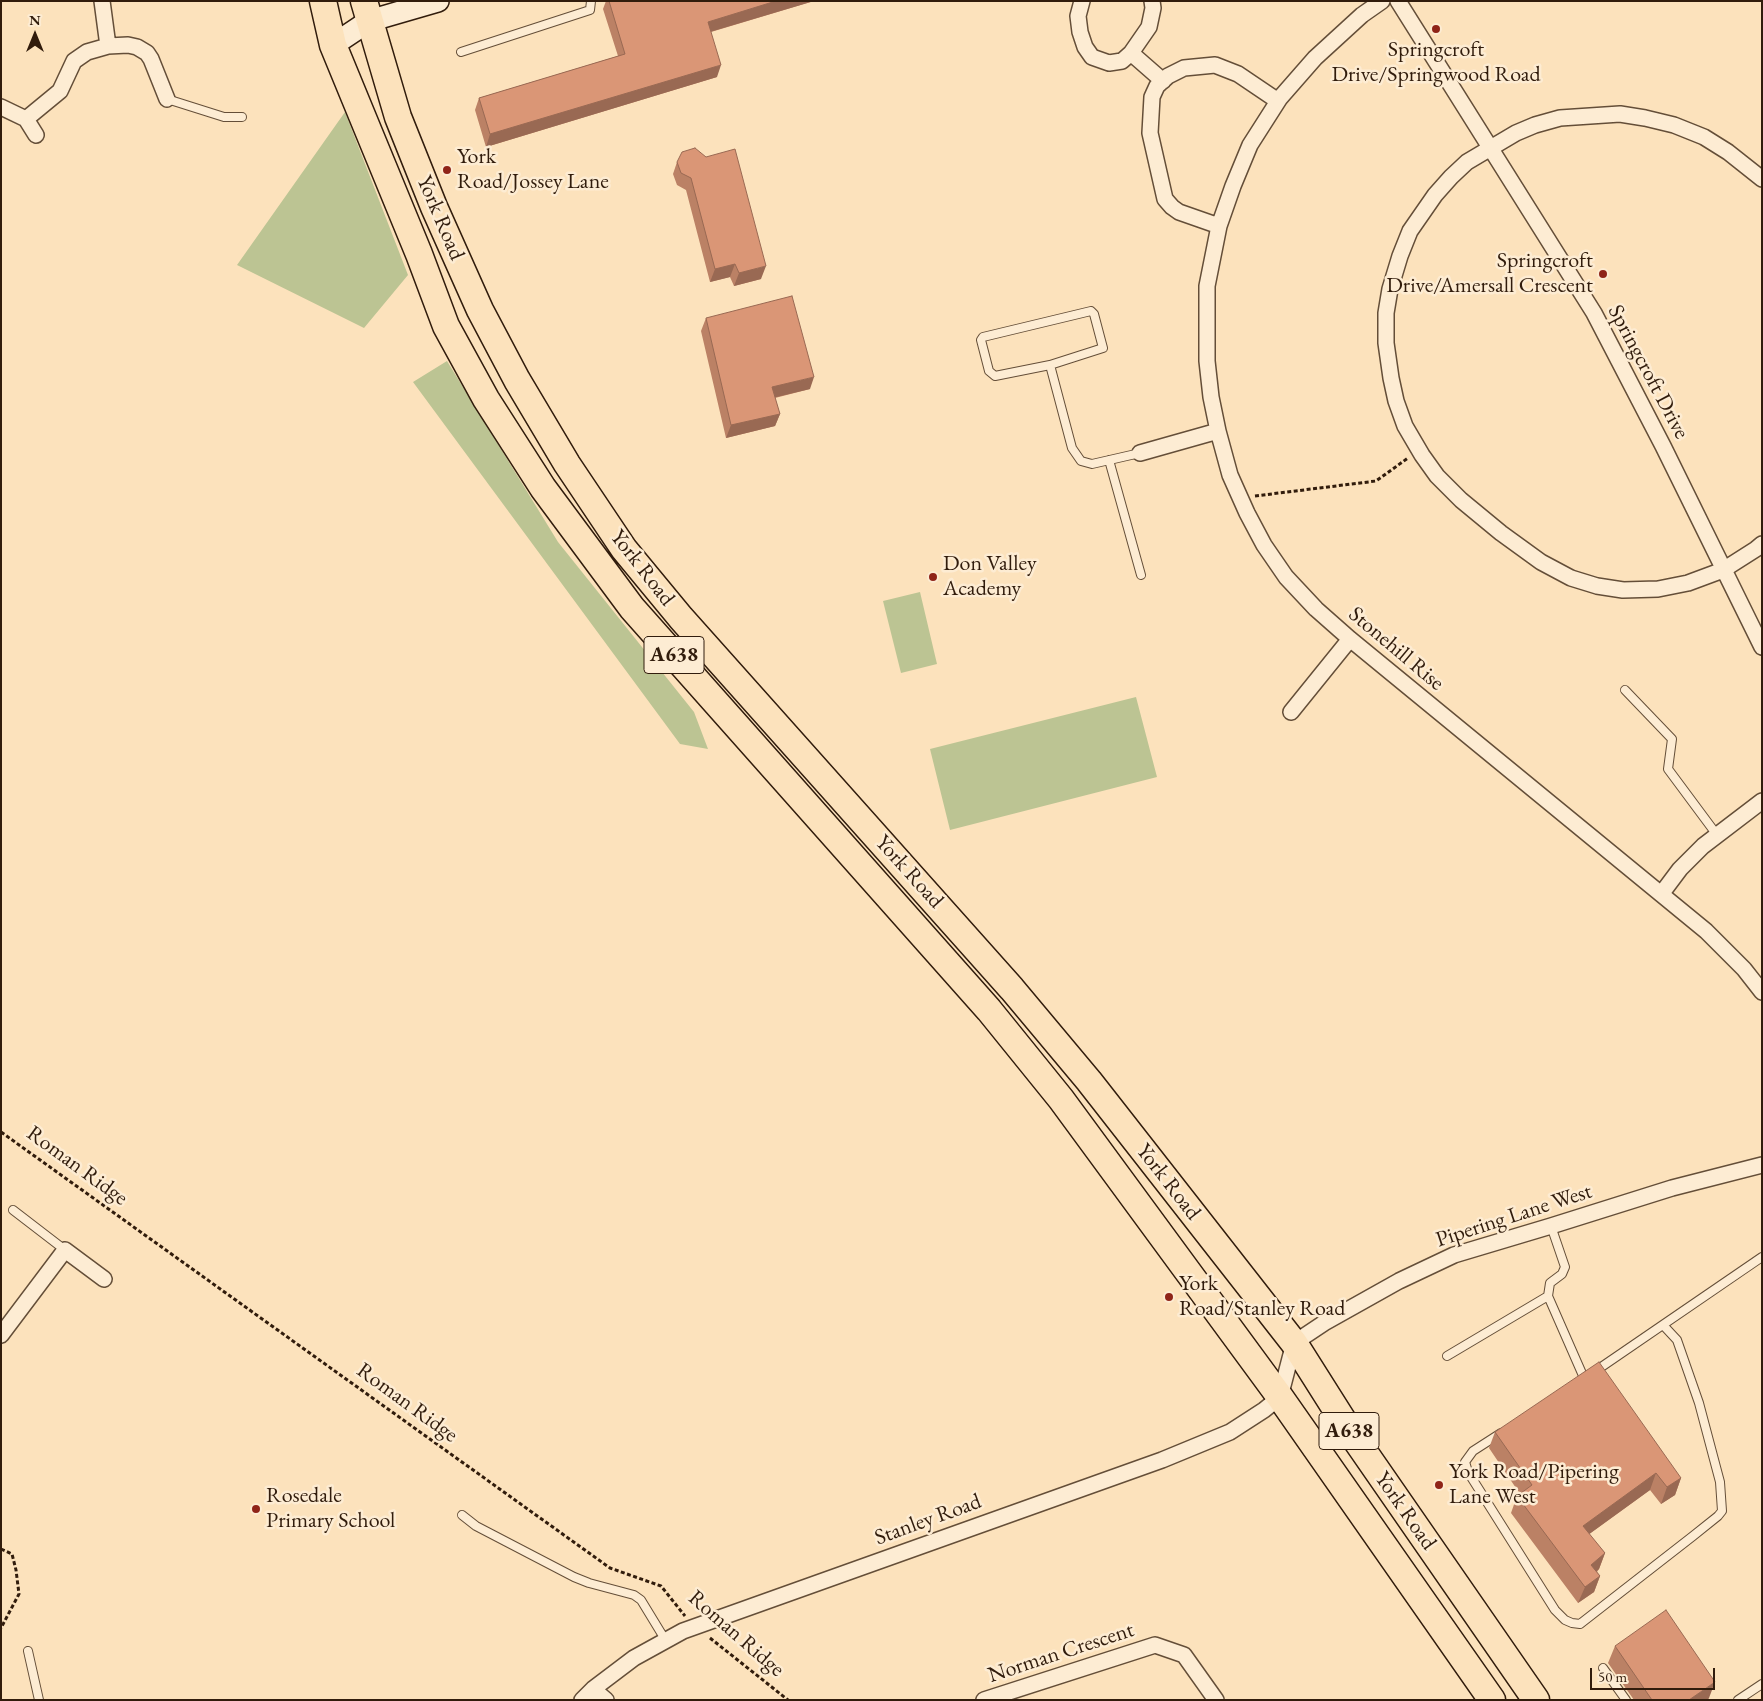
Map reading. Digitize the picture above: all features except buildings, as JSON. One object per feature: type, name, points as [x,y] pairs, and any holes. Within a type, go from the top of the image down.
[{"type":"highway","name":"York Road","points":[[323,1],[333,46],[419,254],[446,326],[486,399],[542,488],[632,608],[989,1010],[1061,1099],[1280,1397],[1492,1700]]},
{"type":"highway","name":"York Road","points":[[367,11],[398,117],[434,207],[480,310],[517,380],[567,464],[624,549],[681,618],[1012,989],[1089,1081],[1294,1343],[1349,1430],[1536,1700]]},
{"type":"highway","points":[[367,11],[364,33],[368,74],[419,254]]},
{"type":"street","points":[[102,1],[108,46]]},
{"type":"street","points":[[333,46],[367,11],[438,1]]},
{"type":"street","points":[[1082,1],[1078,16],[1080,32],[1085,47],[1092,58],[1109,63],[1122,61],[1131,53],[1149,27],[1153,8],[1152,1]]},
{"type":"street","name":"Stonehill Rise","points":[[1382,1],[1362,15],[1315,58],[1278,101],[1250,145],[1219,226],[1207,286],[1206,333],[1211,398],[1230,475],[1242,504],[1264,546],[1286,578],[1316,609],[1350,639],[1706,930],[1744,969],[1762,992]]},
{"type":"street","name":"Springcroft Drive","points":[[1398,1],[1594,313],[1663,446],[1762,647]]},
{"type":"street","points":[[26,119],[60,91],[74,60],[86,52],[108,46],[128,45],[147,53],[152,59],[167,99]]},
{"type":"street","points":[[1131,53],[1163,80]]},
{"type":"street","points":[[1219,226],[1179,212],[1165,199],[1150,133],[1152,97],[1157,86],[1163,80],[1184,68],[1215,65],[1238,74],[1278,101]]},
{"type":"street","points":[[1,107],[26,119],[36,134]]},
{"type":"street","points":[[1762,179],[1728,152],[1704,137],[1674,124],[1620,114],[1560,118],[1535,125],[1516,133],[1467,162],[1451,177],[1426,208],[1410,231],[1400,256],[1390,290],[1386,313],[1386,343],[1391,378],[1405,426],[1419,451],[1437,476],[1461,500],[1525,552],[1541,562],[1571,578],[1597,586],[1623,590],[1658,589],[1688,583],[1723,570],[1762,544]]},
{"type":"street","points":[[1140,453],[1218,431]]},
{"type":"street","points":[[1291,712],[1350,639]]},
{"type":"street","points":[[1662,893],[1680,869],[1702,846],[1762,801]]},
{"type":"street","name":"Pipering Lane West","points":[[1294,1343],[1324,1323],[1399,1281],[1454,1255],[1672,1188],[1761,1166]]},
{"type":"street","points":[[1,1335],[65,1250],[104,1279]]},
{"type":"street","points":[[1280,1397],[1294,1343]]},
{"type":"street","name":"Stanley Road","points":[[588,1695],[634,1658],[696,1626],[1162,1460],[1230,1432],[1280,1397]]},
{"type":"street","name":"Norman Crescent","points":[[984,1700],[1006,1696],[1155,1645],[1184,1655],[1216,1700]]},
{"type":"street","points":[[588,1695],[606,1700]]},
{"type":"lane","points":[[461,52],[590,10],[591,1]]},
{"type":"lane","points":[[167,99],[224,117],[242,117]]},
{"type":"lane","points":[[1091,311],[1094,314],[1103,348],[1050,365],[995,376],[989,371],[981,340],[983,337],[1091,311]]},
{"type":"lane","points":[[1050,365],[1072,448],[1081,461],[1092,464],[1140,453]]},
{"type":"lane","points":[[1109,460],[1141,575]]},
{"type":"lane","points":[[1625,690],[1672,739],[1668,769],[1717,835]]},
{"type":"lane","points":[[13,1210],[65,1250]]},
{"type":"lane","points":[[1551,1226],[1565,1267],[1562,1274],[1550,1283],[1548,1296],[1584,1378]]},
{"type":"lane","points":[[1576,1384],[1762,1257]]},
{"type":"lane","points":[[1447,1356],[1548,1296]]},
{"type":"lane","points":[[1505,1430],[1473,1451],[1465,1462],[1468,1472],[1555,1610],[1565,1620],[1580,1624],[1693,1536],[1722,1511],[1720,1482],[1699,1403],[1677,1340],[1663,1325]]},
{"type":"lane","points":[[462,1515],[476,1526],[574,1577],[590,1584],[634,1595],[641,1600],[666,1640]]},
{"type":"lane","points":[[28,1651],[39,1700]]},
{"type":"lane","points":[[1603,1668],[1626,1700]]},
{"type":"lane","points":[[1738,1700],[1762,1684]]},
{"type":"path","points":[[1242,504],[1256,495],[1376,481],[1419,451]]},
{"type":"path","name":"Roman Ridge","points":[[1,1132],[610,1568],[661,1586],[696,1626],[788,1700]]},
{"type":"path","points":[[1,1549],[12,1554],[19,1594],[1,1628]]},
{"type":"green space","points":[[345,112],[408,275],[364,328],[237,265]]},
{"type":"green space","points":[[447,361],[558,542],[694,712],[708,749],[680,744],[413,382]]},
{"type":"green space","points":[[920,592],[937,664],[901,673],[883,601]]},
{"type":"green space","points":[[1136,697],[1157,777],[950,830],[930,749]]},
{"type":"place","name":"Springcroft Drive/Springwood Road","points":[[1436,29]]},
{"type":"place","name":"York Road/Jossey Lane","points":[[447,170]]},
{"type":"place","name":"Springcroft Drive/Amersall Crescent","points":[[1603,274]]},
{"type":"place","name":"Don Valley Academy","points":[[933,577]]},
{"type":"place","name":"York Road/Stanley Road","points":[[1169,1297]]},
{"type":"place","name":"York Road/Pipering Lane West","points":[[1439,1485]]},
{"type":"place","name":"Rosedale Primary School","points":[[256,1509]]}]
